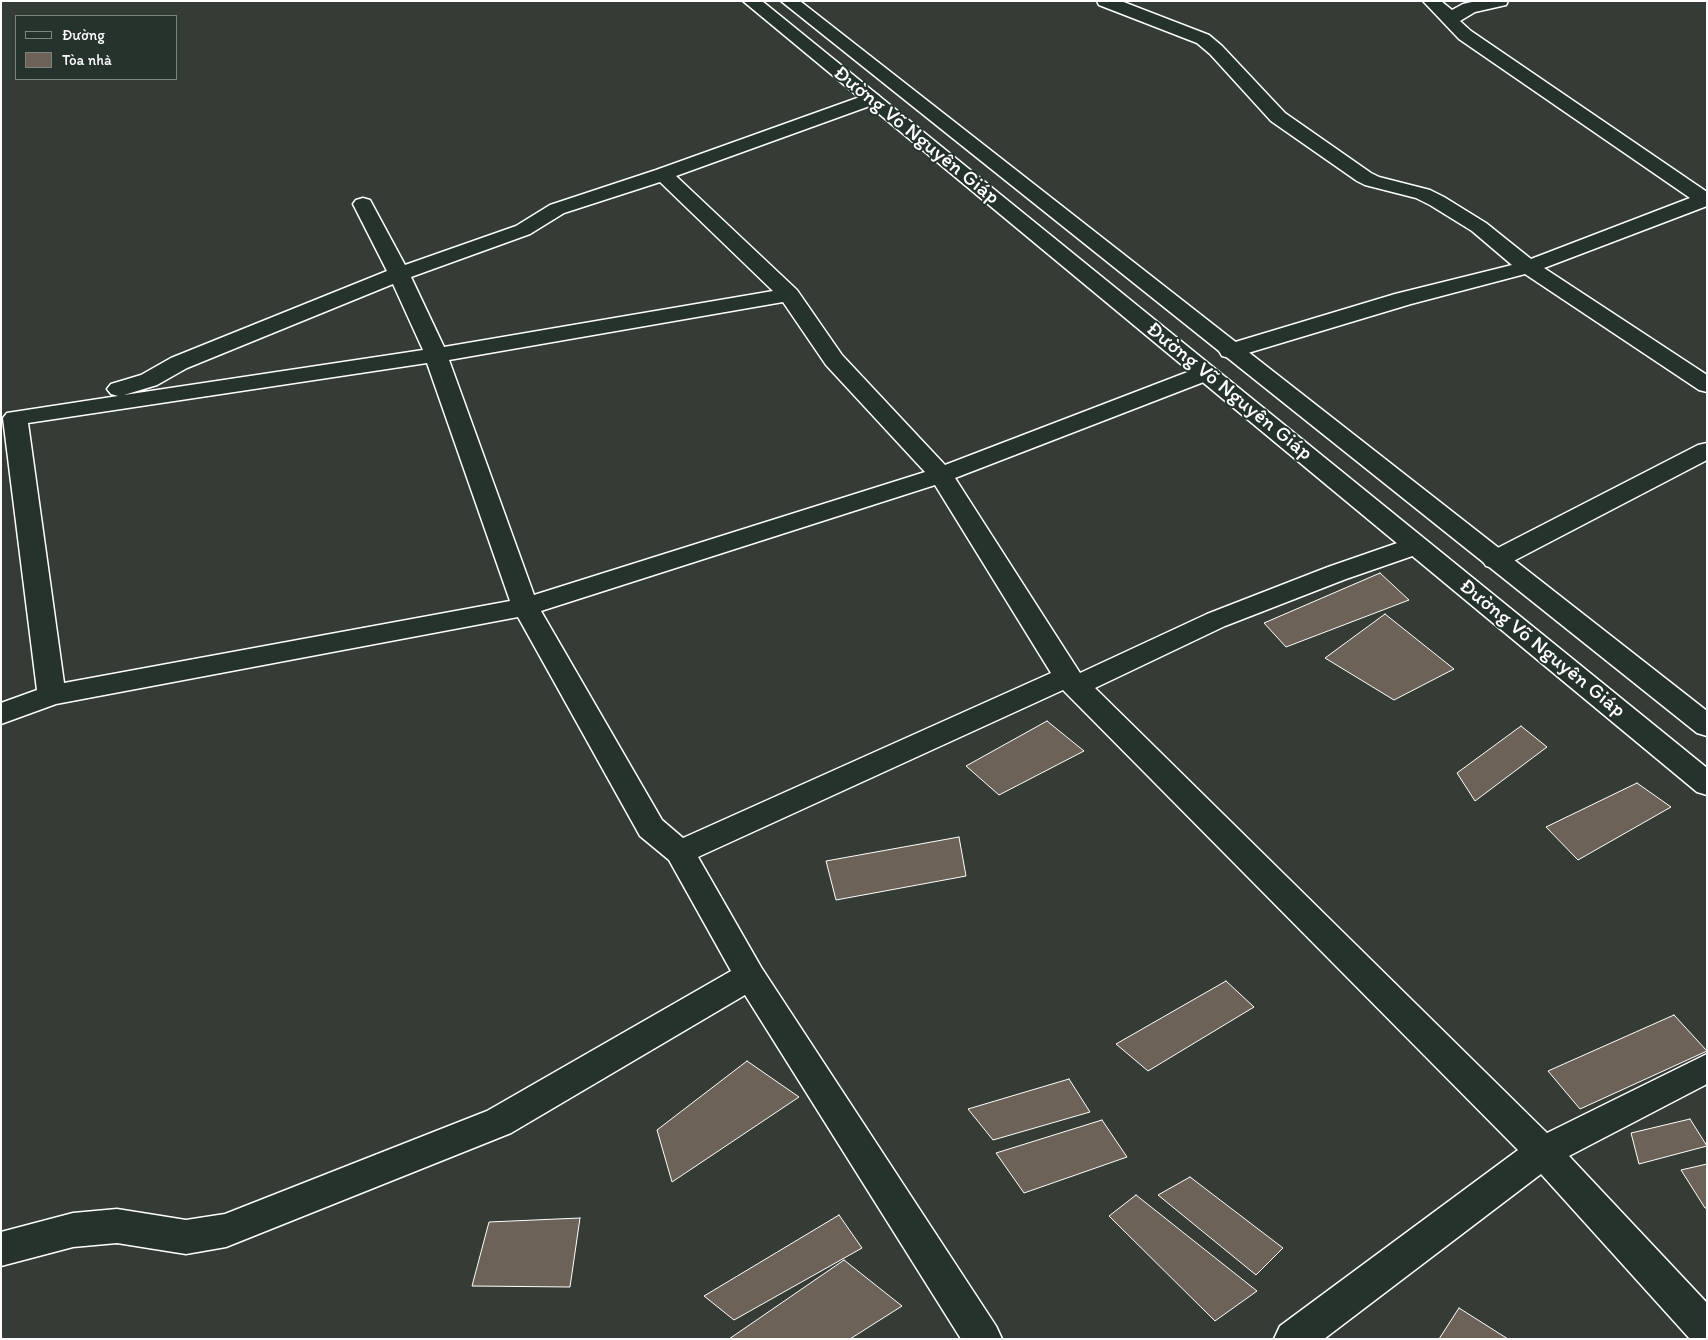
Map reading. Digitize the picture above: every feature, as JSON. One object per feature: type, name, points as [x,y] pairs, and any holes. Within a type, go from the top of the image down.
[{"type":"street","name":"Đường Võ Nguyên Giáp","points":[[751,1],[1707,784]]},
{"type":"street","name":"Đường Võ Nguyên Giáp","points":[[789,1],[1707,726]]},
{"type":"street","points":[[1105,1],[1203,39],[1216,50],[1278,117],[1364,177],[1372,182],[1423,194],[1437,201],[1479,227],[1528,267],[1707,385]]},
{"type":"street","points":[[1431,1],[1466,35],[1706,199]]},
{"type":"street","points":[[1451,19],[1469,8],[1500,1]]},
{"type":"street","points":[[8,426],[149,380],[178,363],[399,274],[524,230],[558,209],[664,174],[871,99]]},
{"type":"street","points":[[664,174],[789,295],[834,360],[941,475],[1071,682],[1543,1152],[1707,1330]]},
{"type":"street","points":[[1230,351],[1403,299],[1528,267],[1706,199]]},
{"type":"street","points":[[364,204],[436,354],[525,607],[651,828],[680,852],[750,976],[983,1339]]},
{"type":"street","points":[[8,426],[789,295]]},
{"type":"street","points":[[1,714],[52,695],[525,607],[941,475],[1206,373]]},
{"type":"street","points":[[8,426],[52,695]]},
{"type":"street","points":[[1495,560],[1707,450]]},
{"type":"street","points":[[680,852],[1216,620],[1337,572],[1415,546]]},
{"type":"street","points":[[1,1249],[73,1230],[117,1226],[186,1237],[226,1230],[499,1122],[750,976]]},
{"type":"street","points":[[1293,1339],[1543,1152],[1707,1068]]},
{"type":"building","points":[[1380,573],[1409,600],[1286,647],[1264,623]]},
{"type":"building","points":[[1385,614],[1454,669],[1394,700],[1325,658]]},
{"type":"building","points":[[1047,721],[1084,751],[999,795],[966,766]]},
{"type":"building","points":[[1521,726],[1547,747],[1475,801],[1457,773]]},
{"type":"building","points":[[1637,783],[1671,807],[1578,860],[1546,827]]},
{"type":"building","points":[[959,837],[966,876],[836,900],[826,861]]},
{"type":"building","points":[[1226,981],[1254,1007],[1148,1071],[1116,1044]]},
{"type":"building","points":[[1674,1015],[1707,1051],[1580,1109],[1548,1071]]},
{"type":"building","points":[[747,1061],[799,1097],[672,1182],[657,1130]]},
{"type":"building","points":[[1069,1079],[1090,1112],[993,1140],[968,1109]]},
{"type":"building","points":[[1690,1119],[1707,1146],[1639,1164],[1631,1133]]},
{"type":"building","points":[[1102,1120],[1127,1157],[1024,1193],[996,1153]]},
{"type":"building","points":[[1707,1164],[1707,1208],[1705,1208],[1681,1170]]},
{"type":"building","points":[[1190,1177],[1283,1248],[1256,1275],[1158,1195]]},
{"type":"building","points":[[1136,1195],[1257,1291],[1215,1321],[1109,1216]]},
{"type":"building","points":[[839,1215],[862,1248],[734,1320],[704,1296]]},
{"type":"building","points":[[580,1218],[570,1287],[472,1286],[489,1222]]},
{"type":"building","points":[[844,1260],[902,1306],[850,1339],[729,1339]]},
{"type":"building","points":[[1459,1308],[1508,1339],[1439,1339]]}]
